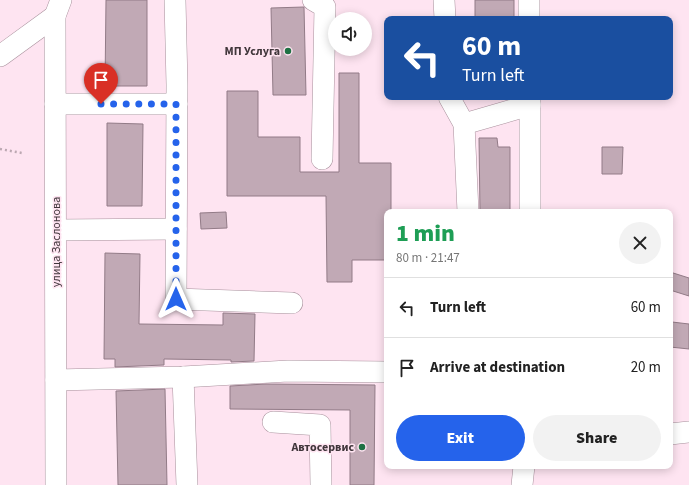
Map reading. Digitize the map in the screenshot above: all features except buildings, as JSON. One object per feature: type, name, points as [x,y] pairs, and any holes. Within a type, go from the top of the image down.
[{"type":"street","points":[[175,0],[176,299],[292,303]]},
{"type":"street","points":[[313,0],[325,8],[322,159]]},
{"type":"street","points":[[444,0],[445,16]]},
{"type":"street","points":[[529,0],[529,16]]},
{"type":"street","points":[[0,56],[58,8]]},
{"type":"street","name":"улица Заслонова","points":[[56,485],[56,104],[58,8]]},
{"type":"street","points":[[452,100],[464,124],[468,209]]},
{"type":"street","points":[[464,124],[530,101],[530,209]]},
{"type":"street","points":[[56,104],[176,104]]},
{"type":"street","points":[[56,230],[176,229]]},
{"type":"street","points":[[56,380],[183,377],[288,371],[384,372]]},
{"type":"street","points":[[183,377],[187,485]]},
{"type":"street","points":[[273,422],[320,425],[321,485]]},
{"type":"street","points":[[673,434],[689,432]]},
{"type":"street","points":[[522,485],[524,469]]},
{"type":"path","points":[[0,149],[22,153]]},
{"type":"place","name":"МП Услуга","points":[[288,51]]},
{"type":"place","name":"Автосервис","points":[[362,447]]},
{"type":"route","points":[[101,104],[176,104],[176,299]]}]
